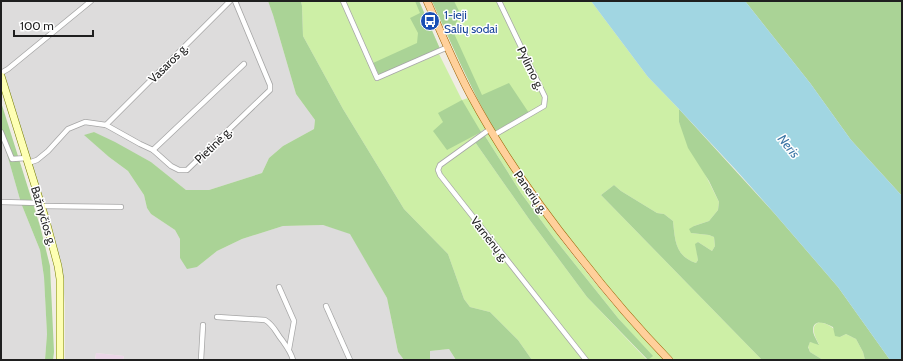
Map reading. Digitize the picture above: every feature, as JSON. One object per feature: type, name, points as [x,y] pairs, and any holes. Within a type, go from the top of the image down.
[{"type":"main road","name":"Panerių g.","points":[[427,1],[470,94],[490,129],[527,187],[558,230],[601,284],[635,324],[669,360]]},
{"type":"main road","name":"Bažnyčios g.","points":[[1,74],[55,252],[60,279],[60,360]]},
{"type":"street","points":[[1,74],[91,1]]},
{"type":"street","name":"Vasaros g.","points":[[106,125],[230,1]]},
{"type":"street","name":"Pietinė g.","points":[[28,161],[37,160],[68,129],[85,122],[106,125],[153,150],[171,166],[179,170],[187,170],[270,90],[270,85],[235,1]]},
{"type":"street","points":[[343,1],[377,78],[448,47]]},
{"type":"street","name":"Pylimo g.","points":[[494,135],[544,106],[545,97],[499,1]]},
{"type":"street","points":[[153,150],[244,64]]},
{"type":"street","name":"Varnėnų g.","points":[[490,129],[440,165],[438,170],[440,175],[586,360]]},
{"type":"street","points":[[1,132],[12,159],[28,161]]},
{"type":"street","points":[[1,202],[121,207]]},
{"type":"street","points":[[279,287],[294,321],[289,349]]},
{"type":"street","points":[[326,306],[350,360]]},
{"type":"street","points":[[217,316],[265,320],[274,327],[289,349],[294,360]]},
{"type":"street","points":[[201,360],[203,326]]},
{"type":"shaded area","points":[[1,1],[268,1],[296,94],[315,120],[314,129],[283,146],[269,158],[262,173],[209,190],[186,190],[151,162],[94,132],[85,135],[109,157],[128,171],[144,195],[147,208],[151,214],[175,230],[180,239],[180,258],[197,267],[217,251],[242,239],[283,226],[323,225],[350,233],[387,298],[398,352],[404,360],[123,360],[124,356],[96,353],[95,360],[65,360],[65,304],[62,270],[54,235],[1,64]]},
{"type":"shaded area","points":[[1,133],[21,203],[40,250],[44,277],[47,334],[45,360],[1,360]]},
{"type":"shaded area","points":[[449,349],[456,360],[430,360],[430,351]]},
{"type":"shaded area","points":[[96,353],[124,356],[123,360],[95,360]]},
{"type":"green space","points":[[268,1],[301,1],[303,36],[343,109],[404,209],[448,254],[464,299],[470,307],[490,312],[518,340],[532,360],[456,360],[449,349],[430,351],[430,360],[404,360],[398,352],[387,298],[350,234],[323,225],[283,226],[242,239],[217,251],[197,267],[187,269],[180,258],[180,239],[175,230],[151,214],[147,208],[144,195],[128,171],[84,135],[94,132],[115,142],[151,162],[186,190],[209,190],[262,173],[269,158],[283,146],[314,129],[315,120],[296,94]]},
{"type":"green space","points":[[301,1],[341,1],[376,81],[439,54],[462,100],[468,98],[470,99],[486,128],[439,164],[436,168],[438,175],[583,360],[532,360],[518,340],[490,312],[470,307],[464,299],[448,254],[404,209],[343,109],[303,36]]},
{"type":"green space","points":[[345,1],[419,1],[440,49],[379,75]]},
{"type":"green space","points":[[415,1],[419,1],[440,49],[379,75],[373,63],[417,43],[418,33],[410,18],[420,13]]},
{"type":"green space","points":[[432,1],[591,1],[648,77],[679,109],[679,122],[719,202],[718,210],[709,221],[694,226],[691,233],[714,237],[715,246],[712,251],[698,242],[696,244],[698,260],[696,263],[689,260],[680,252],[677,246],[674,235],[673,221],[664,214],[657,213],[621,191],[614,185],[601,195],[762,360],[674,360],[646,331],[580,252],[515,163],[481,104]]},
{"type":"green space","points":[[432,1],[454,1],[461,15],[452,29],[482,95],[509,83],[529,113],[495,131],[461,65]]},
{"type":"green space","points":[[745,1],[902,1],[902,196],[851,140],[810,83]]},
{"type":"green space","points":[[462,100],[481,132],[447,150],[433,131],[443,122],[438,113]]},
{"type":"green space","points":[[1,102],[40,226],[50,266],[54,352],[53,360],[45,360],[47,334],[44,277],[40,250],[21,203],[1,133]]},
{"type":"green space","points":[[679,109],[775,214],[838,287],[890,360],[865,360],[863,352],[856,339],[846,334],[840,337],[835,336],[833,327],[821,322],[815,324],[813,330],[814,336],[819,345],[810,342],[808,347],[810,352],[823,360],[762,360],[601,195],[614,185],[621,191],[657,213],[664,214],[673,221],[674,235],[677,246],[680,252],[689,260],[696,263],[698,260],[695,244],[698,242],[712,251],[715,246],[714,237],[691,233],[689,229],[709,221],[718,210],[719,202],[709,181],[688,148],[679,122]]},
{"type":"green space","points":[[490,133],[529,194],[567,247],[621,313],[665,360],[648,360],[652,356],[618,318],[554,238],[521,193],[485,136],[483,136],[484,134]]},
{"type":"green space","points":[[485,136],[521,193],[554,238],[618,318],[653,356],[648,360],[587,297],[529,219],[475,142]]},
{"type":"green space","points":[[475,142],[529,219],[587,297],[647,360],[589,360],[442,174],[442,167]]},
{"type":"green space","points":[[820,322],[832,327],[840,337],[846,334],[856,339],[863,352],[865,360],[823,360],[810,352],[808,346],[810,342],[819,344],[814,328]]},
{"type":"water","name":"Neris","points":[[591,1],[745,1],[810,83],[851,140],[902,196],[902,360],[890,360],[838,287],[736,170],[648,77]]},
{"type":"place","name":"1-ieji Salių sodai","points":[[430,21]]}]
